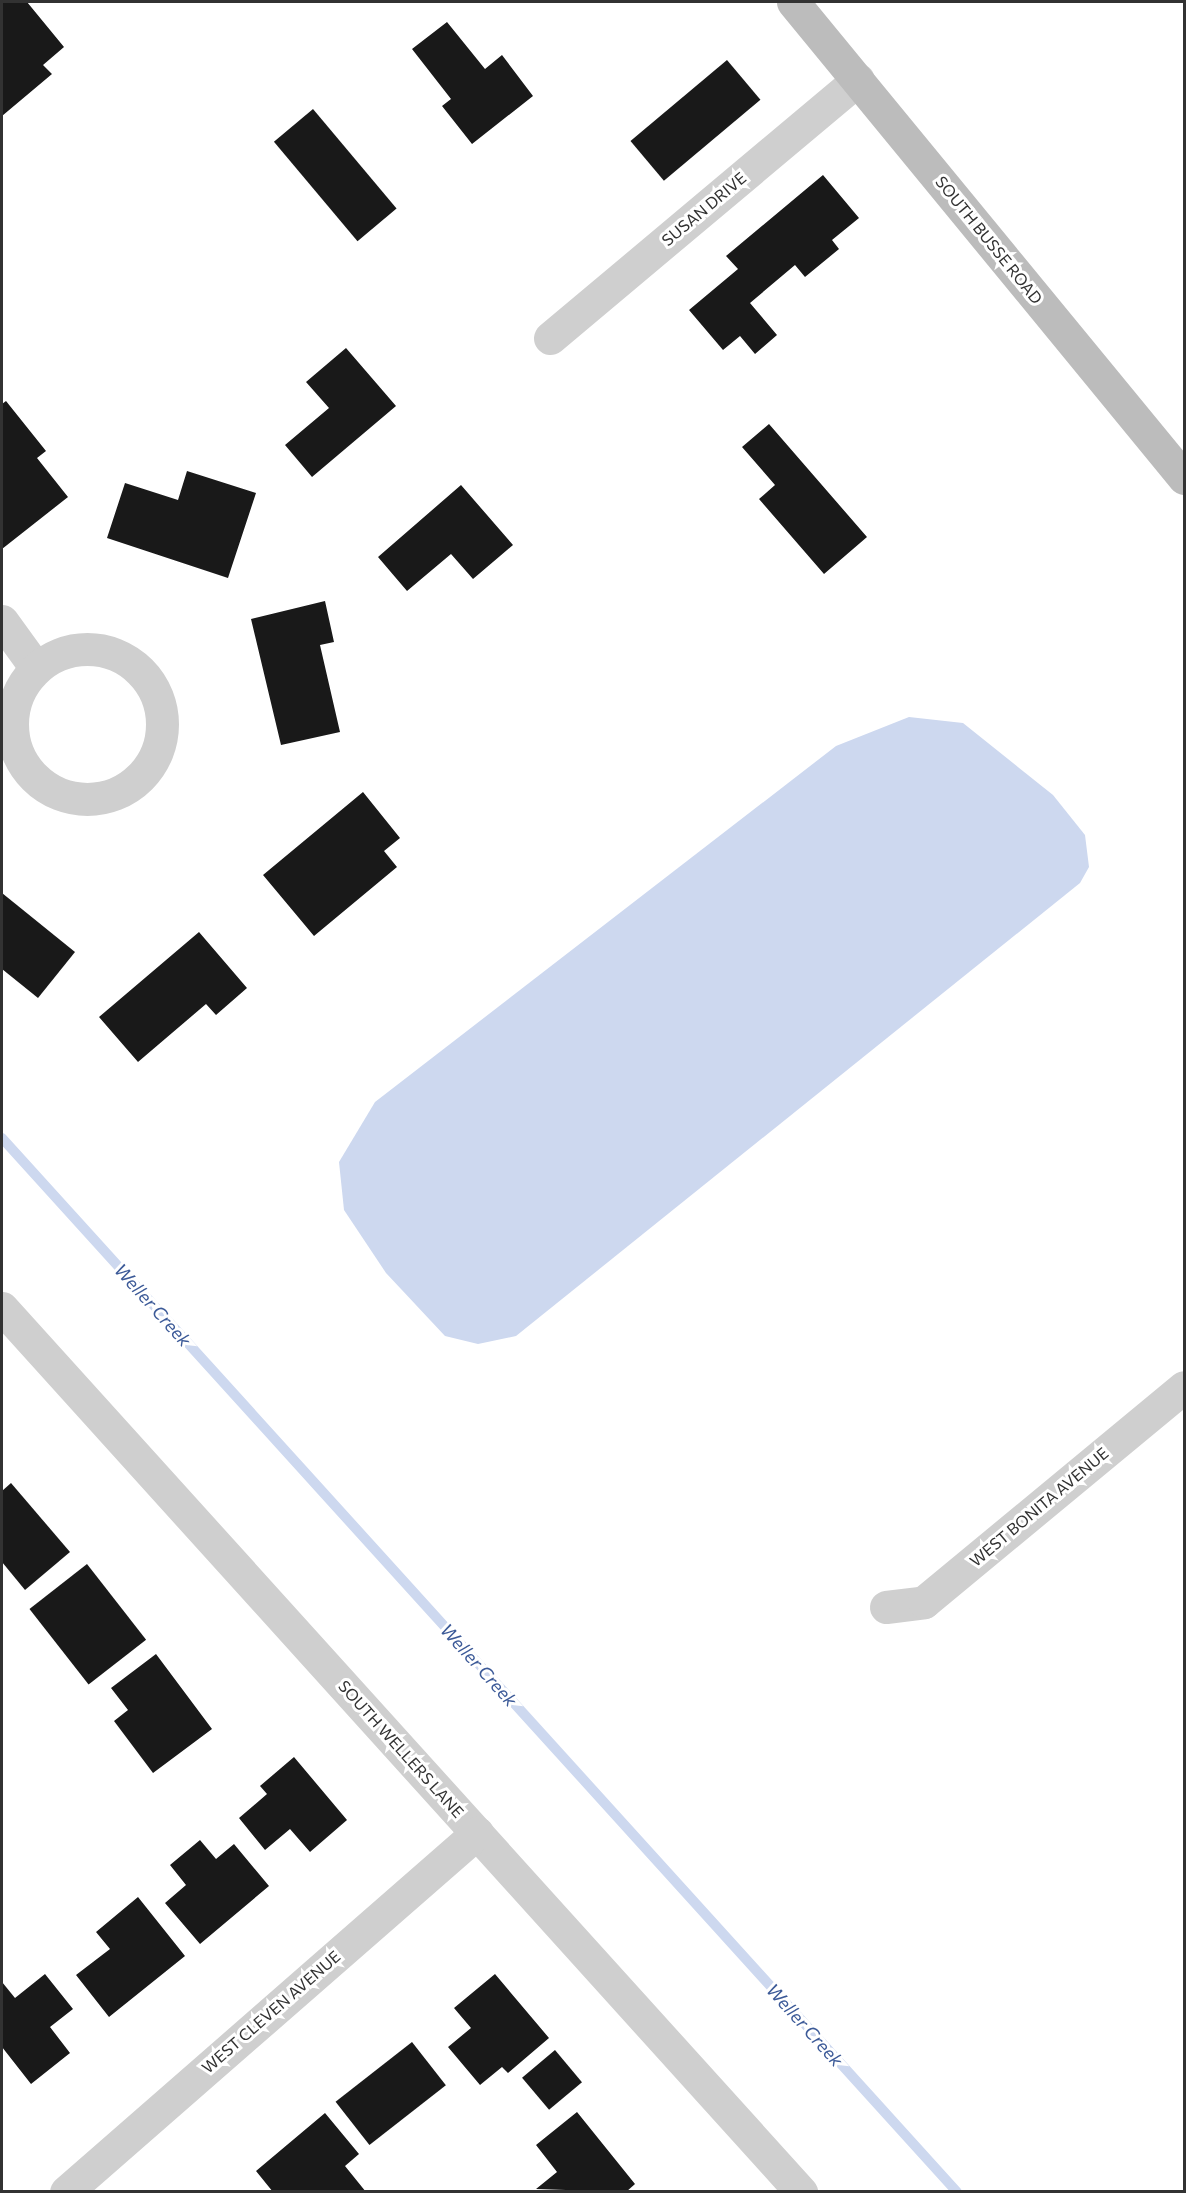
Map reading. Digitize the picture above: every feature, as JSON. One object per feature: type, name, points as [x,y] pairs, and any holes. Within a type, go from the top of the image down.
[{"type":"main road","name":"SOUTH BUSSE ROAD","points":[[793,2],[1185,478]]},
{"type":"street","name":"SUSAN DRIVE","points":[[550,338],[858,80]]},
{"type":"street","points":[[2,621],[36,668]]},
{"type":"street","points":[[81,648],[105,650],[128,660],[146,677],[159,698],[163,722],[161,738],[148,768],[130,786],[107,797],[82,800],[57,794],[36,780],[20,760],[12,736],[12,711],[21,688],[36,668],[57,655],[81,648]]},
{"type":"street","name":"SOUTH WELLERS LANE","points":[[2,1308],[801,2192]]},
{"type":"street","name":"WEST BONITA AVENUE","points":[[886,1607],[924,1602],[1185,1387]]},
{"type":"street","name":"WEST CLEVEN AVENUE","points":[[66,2192],[477,1833]]},
{"type":"water","points":[[909,717],[963,723],[1053,795],[1085,835],[1089,867],[1080,883],[516,1336],[478,1344],[445,1336],[386,1273],[344,1210],[339,1162],[375,1102],[836,746]]},
{"type":"building","points":[[2,2],[27,2],[64,47],[43,65],[52,74],[2,116]]},
{"type":"building","points":[[447,22],[485,69],[502,55],[533,96],[472,144],[442,106],[451,99],[412,49]]},
{"type":"building","points":[[727,60],[760,100],[664,181],[630,141]]},
{"type":"building","points":[[313,109],[397,209],[357,241],[274,142]]},
{"type":"building","points":[[823,175],[859,218],[832,240],[839,249],[805,277],[795,265],[750,303],[777,335],[755,354],[740,336],[723,350],[689,310],[738,269],[726,256]]},
{"type":"building","points":[[346,348],[396,406],[312,477],[285,445],[329,408],[306,382]]},
{"type":"building","points":[[6,401],[46,451],[37,458],[68,497],[2,549],[2,404]]},
{"type":"building","points":[[769,424],[867,537],[824,574],[759,499],[775,485],[742,447]]},
{"type":"building","points":[[187,471],[256,493],[228,578],[107,538],[125,483],[178,500]]},
{"type":"building","points":[[461,485],[513,545],[473,579],[451,554],[407,591],[378,557]]},
{"type":"building","points":[[325,601],[334,642],[320,645],[340,732],[281,745],[251,619]]},
{"type":"building","points":[[363,792],[400,838],[384,851],[397,867],[314,936],[263,875]]},
{"type":"building","points":[[2,893],[75,952],[38,998],[2,969]]},
{"type":"building","points":[[199,932],[247,988],[216,1015],[206,1004],[138,1062],[99,1017]]},
{"type":"building","points":[[11,1483],[70,1552],[25,1590],[2,1562],[2,1491]]},
{"type":"building","points":[[87,1564],[146,1640],[89,1685],[29,1609]]},
{"type":"building","points":[[156,1654],[212,1729],[153,1773],[114,1721],[128,1710],[111,1688]]},
{"type":"building","points":[[294,1757],[347,1820],[310,1852],[290,1829],[265,1850],[239,1818],[267,1794],[260,1786]]},
{"type":"building","points":[[200,1840],[216,1859],[234,1844],[269,1886],[200,1944],[165,1903],[186,1885],[170,1865]]},
{"type":"building","points":[[138,1897],[185,1956],[109,2017],[76,1975],[110,1949],[96,1932]]},
{"type":"building","points":[[45,1974],[73,2009],[50,2027],[70,2053],[31,2084],[2,2047],[2,1982],[15,1998]]},
{"type":"building","points":[[495,1974],[549,2038],[508,2073],[502,2067],[480,2085],[448,2047],[471,2028],[454,2008]]},
{"type":"building","points":[[412,2042],[446,2085],[369,2145],[336,2102]]},
{"type":"building","points":[[555,2050],[582,2082],[549,2110],[522,2078]]},
{"type":"building","points":[[577,2112],[635,2184],[626,2192],[536,2189],[557,2172],[536,2145]]},
{"type":"building","points":[[325,2113],[359,2154],[345,2166],[366,2192],[273,2192],[256,2171]]},
{"type":"waterway","name":"Weller Creek","points":[[2,1138],[957,2192]]}]
